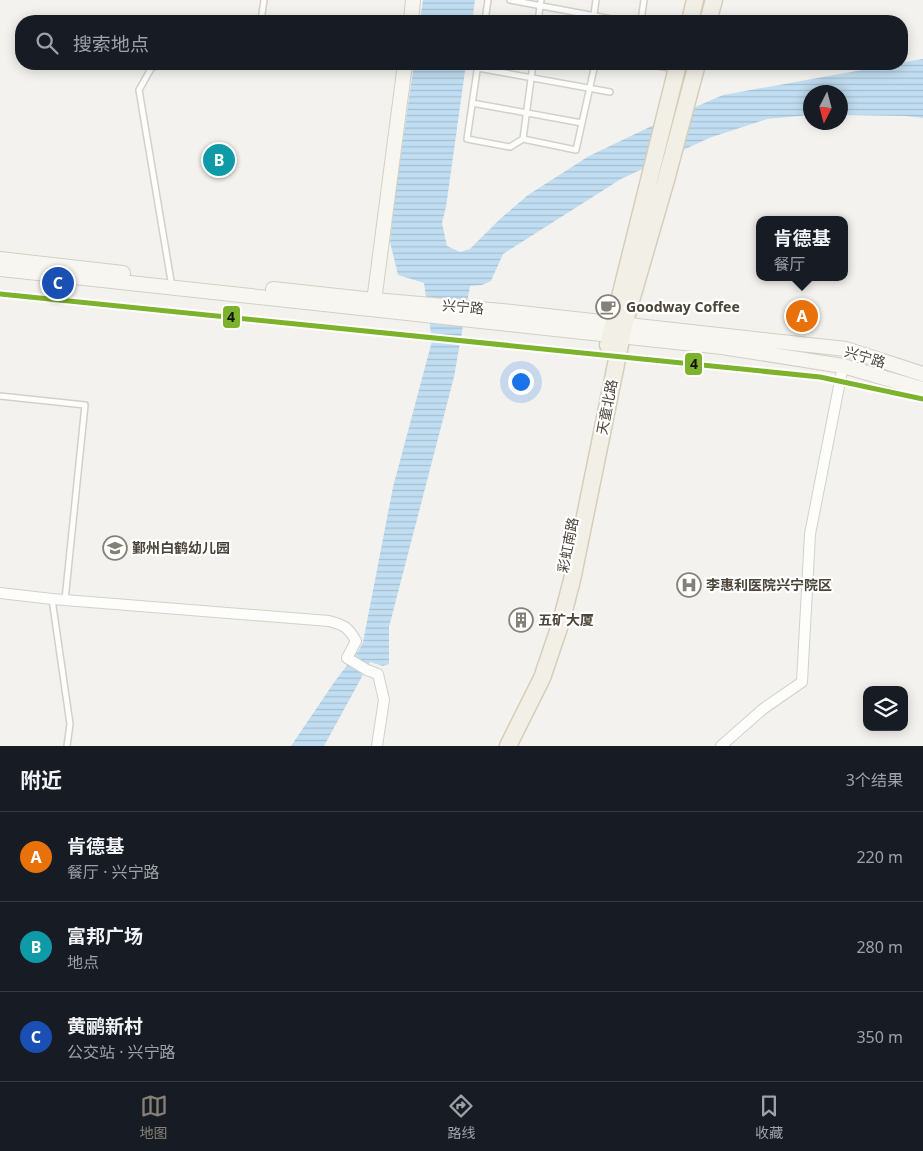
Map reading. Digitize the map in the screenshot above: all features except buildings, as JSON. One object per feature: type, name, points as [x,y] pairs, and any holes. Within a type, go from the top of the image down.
[{"type":"main road","points":[[411,15],[413,0]]},
{"type":"main road","points":[[691,15],[695,0]]},
{"type":"main road","points":[[710,15],[714,0]]},
{"type":"main road","points":[[0,269],[171,283],[373,305],[404,70]]},
{"type":"main road","name":"天童北路","points":[[508,746],[542,678],[561,622],[572,580],[617,330],[650,180],[677,70]]},
{"type":"main road","name":"天童北路","points":[[617,330],[670,166],[695,70]]},
{"type":"main road","points":[[0,259],[171,283]]},
{"type":"main road","name":"兴宁路","points":[[373,305],[501,316],[617,330],[846,349],[923,374]]},
{"type":"main road","name":"兴宁路","points":[[617,330],[843,366],[923,389]]},
{"type":"main road","name":"彩虹南路","points":[[495,746],[532,672],[552,621],[617,330]]},
{"type":"street","points":[[721,746],[763,709],[802,682],[810,534],[843,366]]},
{"type":"street","points":[[0,593],[52,599],[329,621],[342,624],[350,630],[356,641],[347,658],[378,674],[384,700],[378,746]]},
{"type":"lane","points":[[262,15],[264,0]]},
{"type":"lane","points":[[486,15],[488,0]]},
{"type":"lane","points":[[510,0],[540,3],[582,15]]},
{"type":"lane","points":[[594,15],[596,0]]},
{"type":"lane","points":[[642,15],[644,0]]},
{"type":"lane","points":[[150,70],[139,90],[171,283]]},
{"type":"lane","points":[[477,70],[466,139],[510,147],[523,139],[576,150],[594,70]]},
{"type":"lane","points":[[499,70],[610,92]]},
{"type":"lane","points":[[523,139],[532,70]]},
{"type":"lane","points":[[472,103],[582,124]]},
{"type":"lane","points":[[0,396],[85,405],[65,600]]},
{"type":"lane","points":[[52,599],[70,724],[67,746]]},
{"type":"water","points":[[423,0],[475,0],[473,15],[421,15]]},
{"type":"water","points":[[923,59],[923,118],[848,115],[848,85],[803,85],[803,116],[767,119],[709,138],[621,179],[503,254],[491,281],[482,285],[470,286],[454,377],[389,627],[389,664],[383,666],[370,662],[324,746],[291,746],[363,642],[393,487],[432,341],[424,283],[398,275],[390,242],[413,70],[465,70],[446,207],[442,223],[447,246],[460,252],[470,249],[500,219],[528,195],[589,156],[723,95],[862,70],[908,70],[908,62]]},
{"type":"transit line","name":"4","points":[[0,294],[820,377],[923,399]]},
{"type":"place","name":"富邦广场","points":[[219,160]]},
{"type":"place","name":"黄鹂新村","points":[[58,283]]},
{"type":"place","name":"Goodway Coffee","points":[[608,307]]},
{"type":"place","name":"肯德基","points":[[802,316]]},
{"type":"place","name":"鄞州白鹤幼儿园","points":[[115,548]]},
{"type":"place","name":"李惠利医院兴宁院区","points":[[689,585]]},
{"type":"place","name":"五矿大厦","points":[[521,620]]}]
